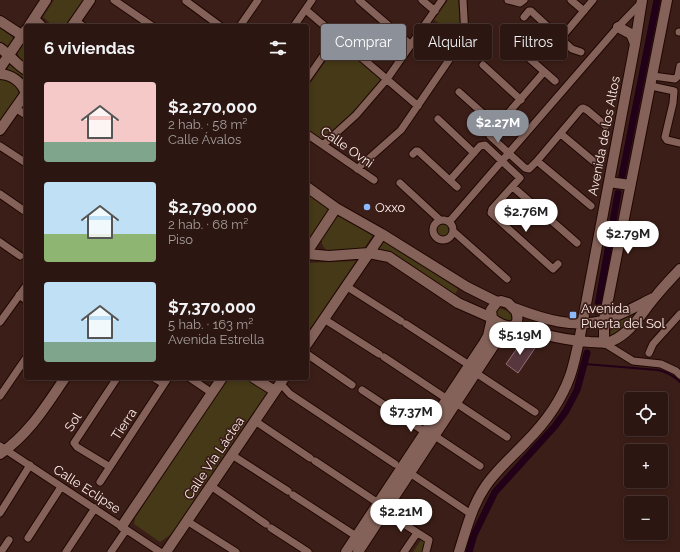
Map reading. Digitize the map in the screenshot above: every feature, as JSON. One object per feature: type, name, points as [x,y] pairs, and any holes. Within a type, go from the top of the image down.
[{"type":"street","points":[[34,24],[45,0]]},
{"type":"street","points":[[77,24],[90,0]]},
{"type":"street","points":[[114,0],[149,24]]},
{"type":"street","points":[[296,24],[312,0]]},
{"type":"street","points":[[359,0],[411,45]]},
{"type":"street","points":[[422,0],[435,11]]},
{"type":"street","points":[[323,145],[356,115],[388,79],[442,0]]},
{"type":"street","points":[[357,169],[401,130],[464,39],[463,0]]},
{"type":"street","points":[[508,0],[520,3],[524,0]]},
{"type":"street","points":[[571,0],[584,11]]},
{"type":"street","points":[[567,30],[593,0]]},
{"type":"street","points":[[604,343],[604,320],[667,0]]},
{"type":"street","points":[[186,1],[217,24]]},
{"type":"street","points":[[241,24],[256,1]]},
{"type":"street","points":[[449,222],[510,154],[642,1]]},
{"type":"street","name":"Avenida de los Altos","points":[[459,552],[471,514],[490,480],[528,441],[544,422],[558,402],[569,377],[579,341],[642,1]]},
{"type":"street","points":[[306,10],[323,24]]},
{"type":"street","points":[[524,17],[529,11],[531,11],[545,24]]},
{"type":"street","points":[[0,21],[24,35],[0,68]]},
{"type":"street","points":[[618,27],[631,34],[635,44]]},
{"type":"street","points":[[567,44],[572,49],[581,52]]},
{"type":"street","points":[[0,48],[9,54],[17,64],[24,69]]},
{"type":"street","points":[[309,76],[321,59]]},
{"type":"street","points":[[365,60],[418,106]]},
{"type":"street","points":[[531,60],[555,81]]},
{"type":"street","points":[[483,65],[520,100]]},
{"type":"street","points":[[652,81],[675,79],[678,76],[680,67]]},
{"type":"street","points":[[544,72],[490,134],[490,137],[526,168],[530,168],[583,108],[606,126]]},
{"type":"street","points":[[0,74],[9,75],[16,80],[24,90]]},
{"type":"street","points":[[652,81],[674,91],[677,104],[666,139],[680,143]]},
{"type":"street","points":[[459,92],[497,126]]},
{"type":"street","points":[[0,130],[24,96]]},
{"type":"street","points":[[15,108],[24,114]]},
{"type":"street","points":[[438,119],[474,153]]},
{"type":"street","points":[[561,134],[598,165]]},
{"type":"street","name":"Calle Ovni","points":[[309,135],[374,180]]},
{"type":"street","points":[[450,180],[482,144],[503,161],[520,178],[492,209],[492,215],[553,269],[558,264]]},
{"type":"street","points":[[0,146],[24,162]]},
{"type":"street","points":[[413,154],[417,151],[457,186]]},
{"type":"street","points":[[537,161],[591,206]]},
{"type":"street","points":[[609,182],[630,185]]},
{"type":"street","points":[[400,183],[440,220],[449,222],[453,231],[507,279]]},
{"type":"street","points":[[513,187],[577,243]]},
{"type":"street","points":[[309,188],[336,208],[382,234],[467,288],[498,302],[508,303],[514,308],[543,319],[569,324],[604,320],[655,297]]},
{"type":"street","points":[[0,194],[24,211]]},
{"type":"street","points":[[309,250],[336,208]]},
{"type":"street","points":[[440,220],[434,226],[433,231],[435,236],[440,240],[446,239],[453,231]]},
{"type":"street","points":[[309,341],[382,234]]},
{"type":"street","points":[[316,239],[321,249],[329,256]]},
{"type":"street","points":[[0,242],[20,256]]},
{"type":"street","points":[[309,253],[329,256],[369,253],[388,257],[458,302],[492,318],[500,324],[539,334],[579,341],[604,343],[610,342],[626,332],[638,320],[655,297],[680,269]]},
{"type":"street","points":[[346,286],[469,365]]},
{"type":"street","points":[[0,322],[24,289]]},
{"type":"street","points":[[19,295],[24,299]]},
{"type":"street","points":[[358,552],[435,436],[469,365],[488,336],[492,318],[491,310],[498,302]]},
{"type":"street","points":[[346,552],[378,503],[398,466],[476,373],[496,342],[517,320],[518,316],[514,308]]},
{"type":"street","points":[[649,353],[653,344],[680,314]]},
{"type":"street","points":[[324,319],[507,437]]},
{"type":"street","points":[[604,343],[633,361],[661,364],[676,371],[680,375]]},
{"type":"street","points":[[309,355],[352,385]]},
{"type":"street","points":[[0,396],[24,361]]},
{"type":"street","points":[[476,373],[535,412]]},
{"type":"street","points":[[2,450],[28,430],[64,380]]},
{"type":"street","name":"Sol","points":[[110,466],[77,447],[74,443],[116,380]]},
{"type":"street","points":[[193,380],[212,393]]},
{"type":"street","points":[[111,552],[124,528],[212,393],[218,380]]},
{"type":"street","points":[[264,380],[278,383],[290,394],[471,514]]},
{"type":"street","name":"Tierra","points":[[100,482],[166,381]]},
{"type":"street","name":"Calle Vía Láctea","points":[[160,552],[187,521],[255,421],[278,383]]},
{"type":"street","points":[[362,390],[425,432]]},
{"type":"street","points":[[255,421],[378,503]]},
{"type":"street","points":[[435,436],[480,466]]},
{"type":"street","name":"Calle Eclipse","points":[[2,450],[30,465],[160,552]]},
{"type":"street","points":[[232,455],[356,536]]},
{"type":"street","points":[[0,513],[30,465]]},
{"type":"street","points":[[210,486],[308,552]]},
{"type":"street","points":[[28,538],[61,487]]},
{"type":"street","points":[[66,552],[94,508]]},
{"type":"street","points":[[385,512],[429,540],[426,552]]},
{"type":"street","points":[[187,521],[236,552]]},
{"type":"street","points":[[404,552],[417,533]]},
{"type":"street","points":[[1,552],[9,540]]},
{"type":"shaded area","points":[[54,0],[84,0],[67,24],[51,24],[43,17]]},
{"type":"shaded area","points":[[448,0],[458,0],[460,24],[440,24],[434,20]]},
{"type":"shaded area","points":[[0,28],[15,39],[8,48],[0,42]]},
{"type":"shaded area","points":[[24,43],[24,62],[18,54],[21,45]]},
{"type":"shaded area","points":[[326,60],[358,60],[381,79],[353,111],[321,139],[309,131],[309,85]]},
{"type":"shaded area","points":[[11,63],[24,72],[24,82],[6,71]]},
{"type":"shaded area","points":[[2,76],[18,86],[19,94],[0,122],[0,79]]},
{"type":"shaded area","points":[[309,194],[331,209],[309,241]]},
{"type":"shaded area","points":[[341,216],[373,235],[363,250],[330,252],[325,249],[322,244],[322,237],[335,218]]},
{"type":"shaded area","points":[[443,223],[448,225],[450,230],[448,235],[443,237],[438,235],[436,230],[438,225]]},
{"type":"shaded area","points":[[382,239],[458,289],[454,296],[374,252]]},
{"type":"shaded area","points":[[356,261],[309,331],[309,263]]},
{"type":"shaded area","points":[[499,308],[511,312],[512,318],[510,321],[505,323],[493,312]]},
{"type":"shaded area","points":[[641,308],[642,309],[618,333],[610,336],[612,325],[630,316]]},
{"type":"shaded area","points":[[226,380],[251,380],[268,391],[173,533],[160,542],[134,524],[135,518]]},
{"type":"shaded area","points":[[421,540],[425,542],[423,552],[413,552]]},
{"type":"building","points":[[523,340],[535,348],[518,373],[506,364]]},
{"type":"waterway","points":[[622,176],[657,0]]},
{"type":"waterway","points":[[597,311],[618,193]]},
{"type":"waterway","points":[[469,552],[474,535],[495,492],[555,426],[566,411],[577,390],[587,353]]},
{"type":"waterway","points":[[585,364],[658,370],[670,374],[680,382]]},
{"type":"place","name":"Oxxo","points":[[367,207]]},
{"type":"place","name":"Avenida Puerta del Sol","points":[[573,315]]}]
